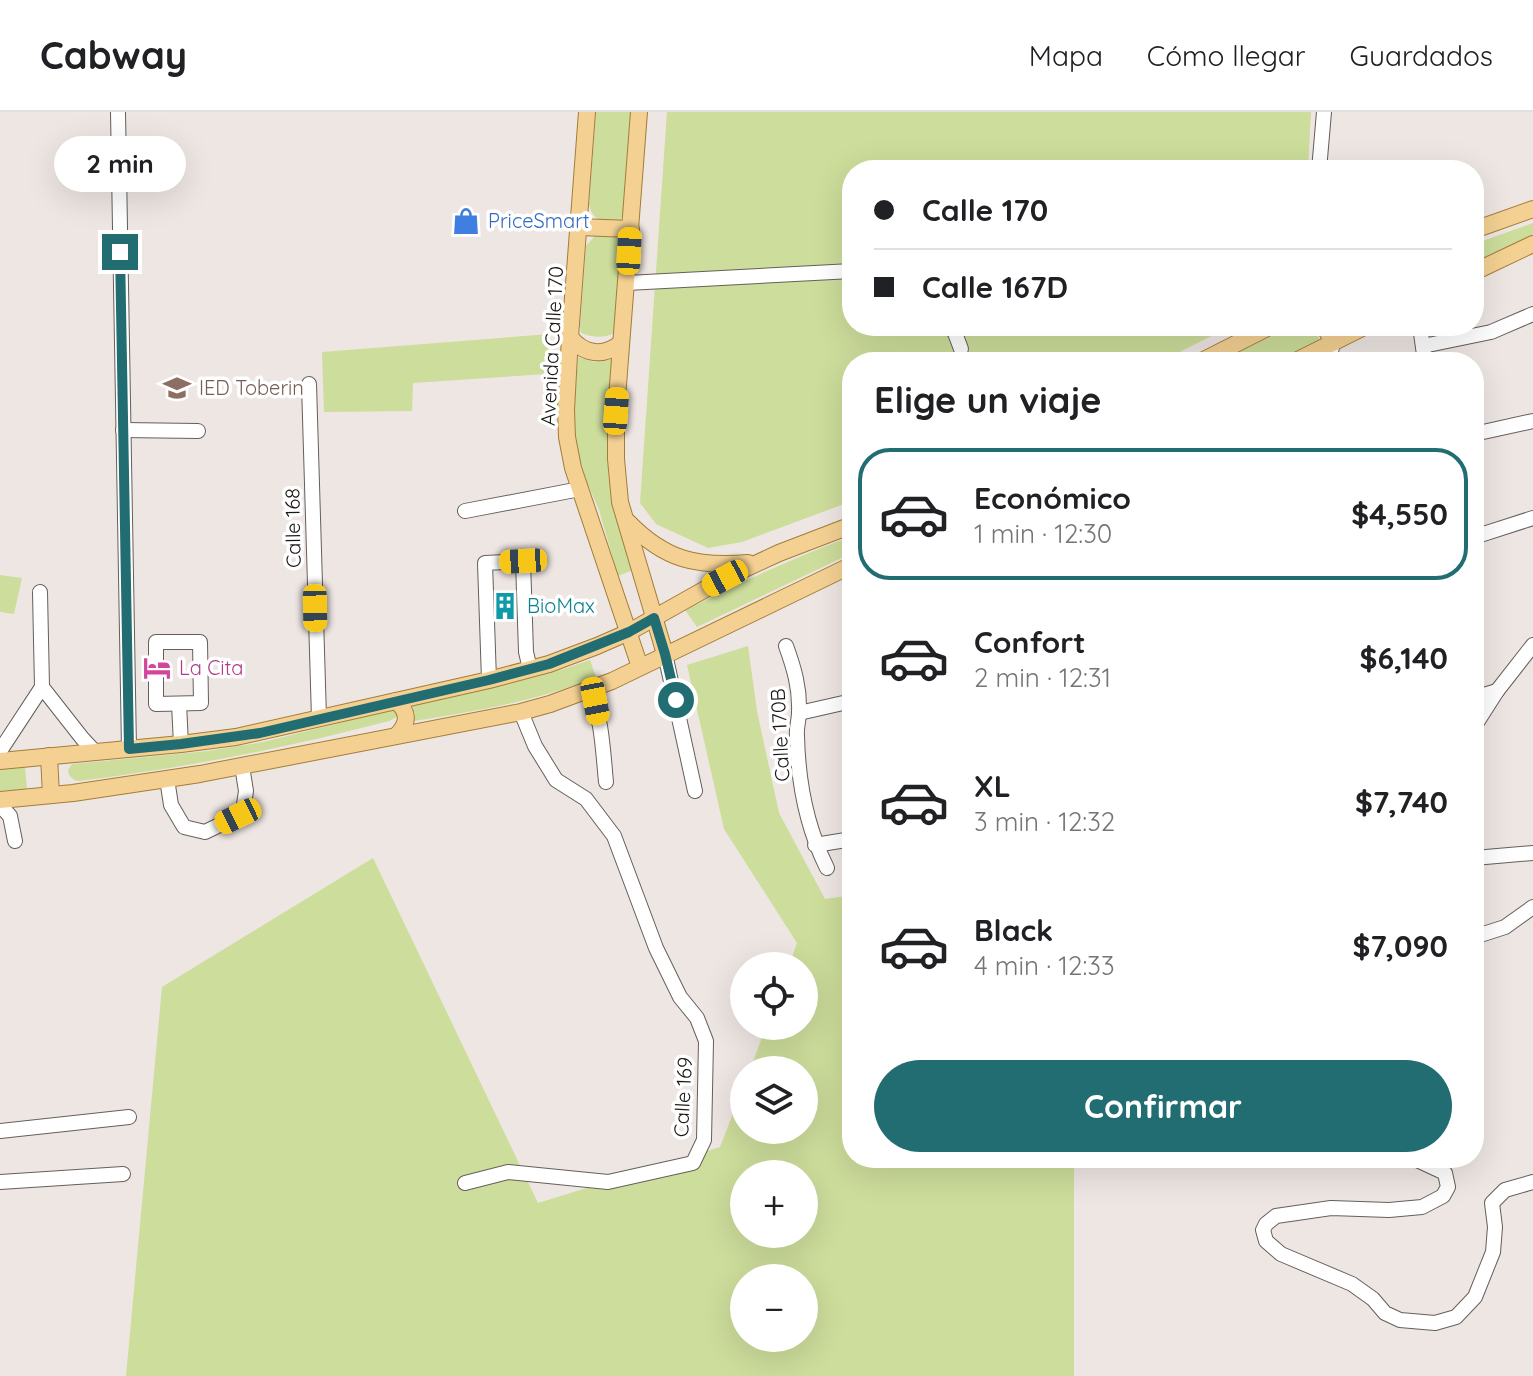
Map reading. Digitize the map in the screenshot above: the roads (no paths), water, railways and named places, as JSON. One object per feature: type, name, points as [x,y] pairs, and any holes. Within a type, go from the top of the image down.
[{"type":"main road","name":"Avenida Calle 170","points":[[587,112],[570,337],[567,437],[573,468],[640,667]]},
{"type":"main road","points":[[639,112],[615,435],[617,480],[624,519],[665,654]]},
{"type":"main road","points":[[1484,226],[1533,209]]},
{"type":"main road","points":[[579,227],[631,229]]},
{"type":"main road","points":[[1484,267],[1533,244]]},
{"type":"main road","points":[[1220,352],[1251,336]]},
{"type":"main road","points":[[1330,336],[1333,342]]},
{"type":"main road","points":[[1314,352],[1345,336]]},
{"type":"main road","points":[[570,337],[580,348],[594,353],[608,351],[621,343]]},
{"type":"main road","points":[[624,519],[653,544],[677,557],[711,565],[762,562]]},
{"type":"main road","points":[[0,761],[181,744],[260,733],[549,664],[629,632],[689,597],[842,529]]},
{"type":"main road","points":[[0,802],[167,779],[521,712],[590,690],[842,570]]},
{"type":"main road","points":[[396,701],[407,714],[405,726],[397,735]]},
{"type":"main road","points":[[49,756],[51,795]]},
{"type":"street","points":[[118,112],[129,749]]},
{"type":"street","points":[[1320,160],[1324,112]]},
{"type":"street","points":[[627,283],[842,272]]},
{"type":"street","points":[[1484,333],[1533,314]]},
{"type":"street","points":[[956,336],[961,349]]},
{"type":"street","points":[[1422,336],[1424,352]]},
{"type":"street","points":[[1423,346],[1472,336]]},
{"type":"street","points":[[1331,352],[1333,342]]},
{"type":"street","name":"Calle 168","points":[[309,384],[319,718]]},
{"type":"street","points":[[1484,432],[1533,421]]},
{"type":"street","points":[[123,430],[198,431]]},
{"type":"street","points":[[465,511],[580,489]]},
{"type":"street","points":[[1484,534],[1533,518]]},
{"type":"street","points":[[489,680],[485,563],[523,561],[526,652],[530,669]]},
{"type":"street","points":[[0,751],[42,687],[40,592]]},
{"type":"street","points":[[156,642],[200,642],[201,703],[179,704],[156,704],[156,642]]},
{"type":"street","points":[[1484,711],[1533,645]]},
{"type":"street","name":"Calle 170B","points":[[786,646],[797,677],[797,734],[804,800],[815,845],[827,868]]},
{"type":"street","points":[[665,654],[695,791]]},
{"type":"street","points":[[42,687],[95,752]]},
{"type":"street","points":[[590,690],[601,734],[606,782]]},
{"type":"street","points":[[1484,695],[1497,691]]},
{"type":"street","points":[[799,713],[842,703]]},
{"type":"street","points":[[179,704],[181,744]]},
{"type":"street","name":"Calle 169","points":[[465,1183],[508,1172],[608,1182],[693,1163],[704,1140],[706,1041],[697,1018],[680,997],[656,948],[614,836],[586,799],[556,780],[535,746],[521,712]]},
{"type":"street","points":[[167,779],[171,805],[184,827],[205,832],[243,811],[246,791],[242,766]]},
{"type":"street","points":[[0,802],[10,816],[15,841]]},
{"type":"street","points":[[815,845],[842,841]]},
{"type":"street","points":[[1484,857],[1533,853]]},
{"type":"street","points":[[1484,934],[1505,927],[1533,907]]},
{"type":"street","points":[[0,1131],[129,1117]]},
{"type":"street","points":[[1434,1168],[1445,1173],[1448,1187],[1443,1196],[1422,1207],[1331,1208],[1276,1216],[1263,1230],[1266,1241],[1281,1254],[1352,1284],[1373,1299],[1385,1313],[1400,1320],[1435,1323],[1456,1317],[1475,1297],[1493,1252],[1495,1227],[1492,1203],[1505,1190],[1533,1182]]},
{"type":"street","points":[[0,1182],[123,1174]]},
{"type":"place","name":"PriceSmart","points":[[466,221]]},
{"type":"place","name":"IED Toberin","points":[[177,388]]},
{"type":"place","name":"BioMax","points":[[505,606]]},
{"type":"place","name":"La Cita","points":[[157,668]]}]
